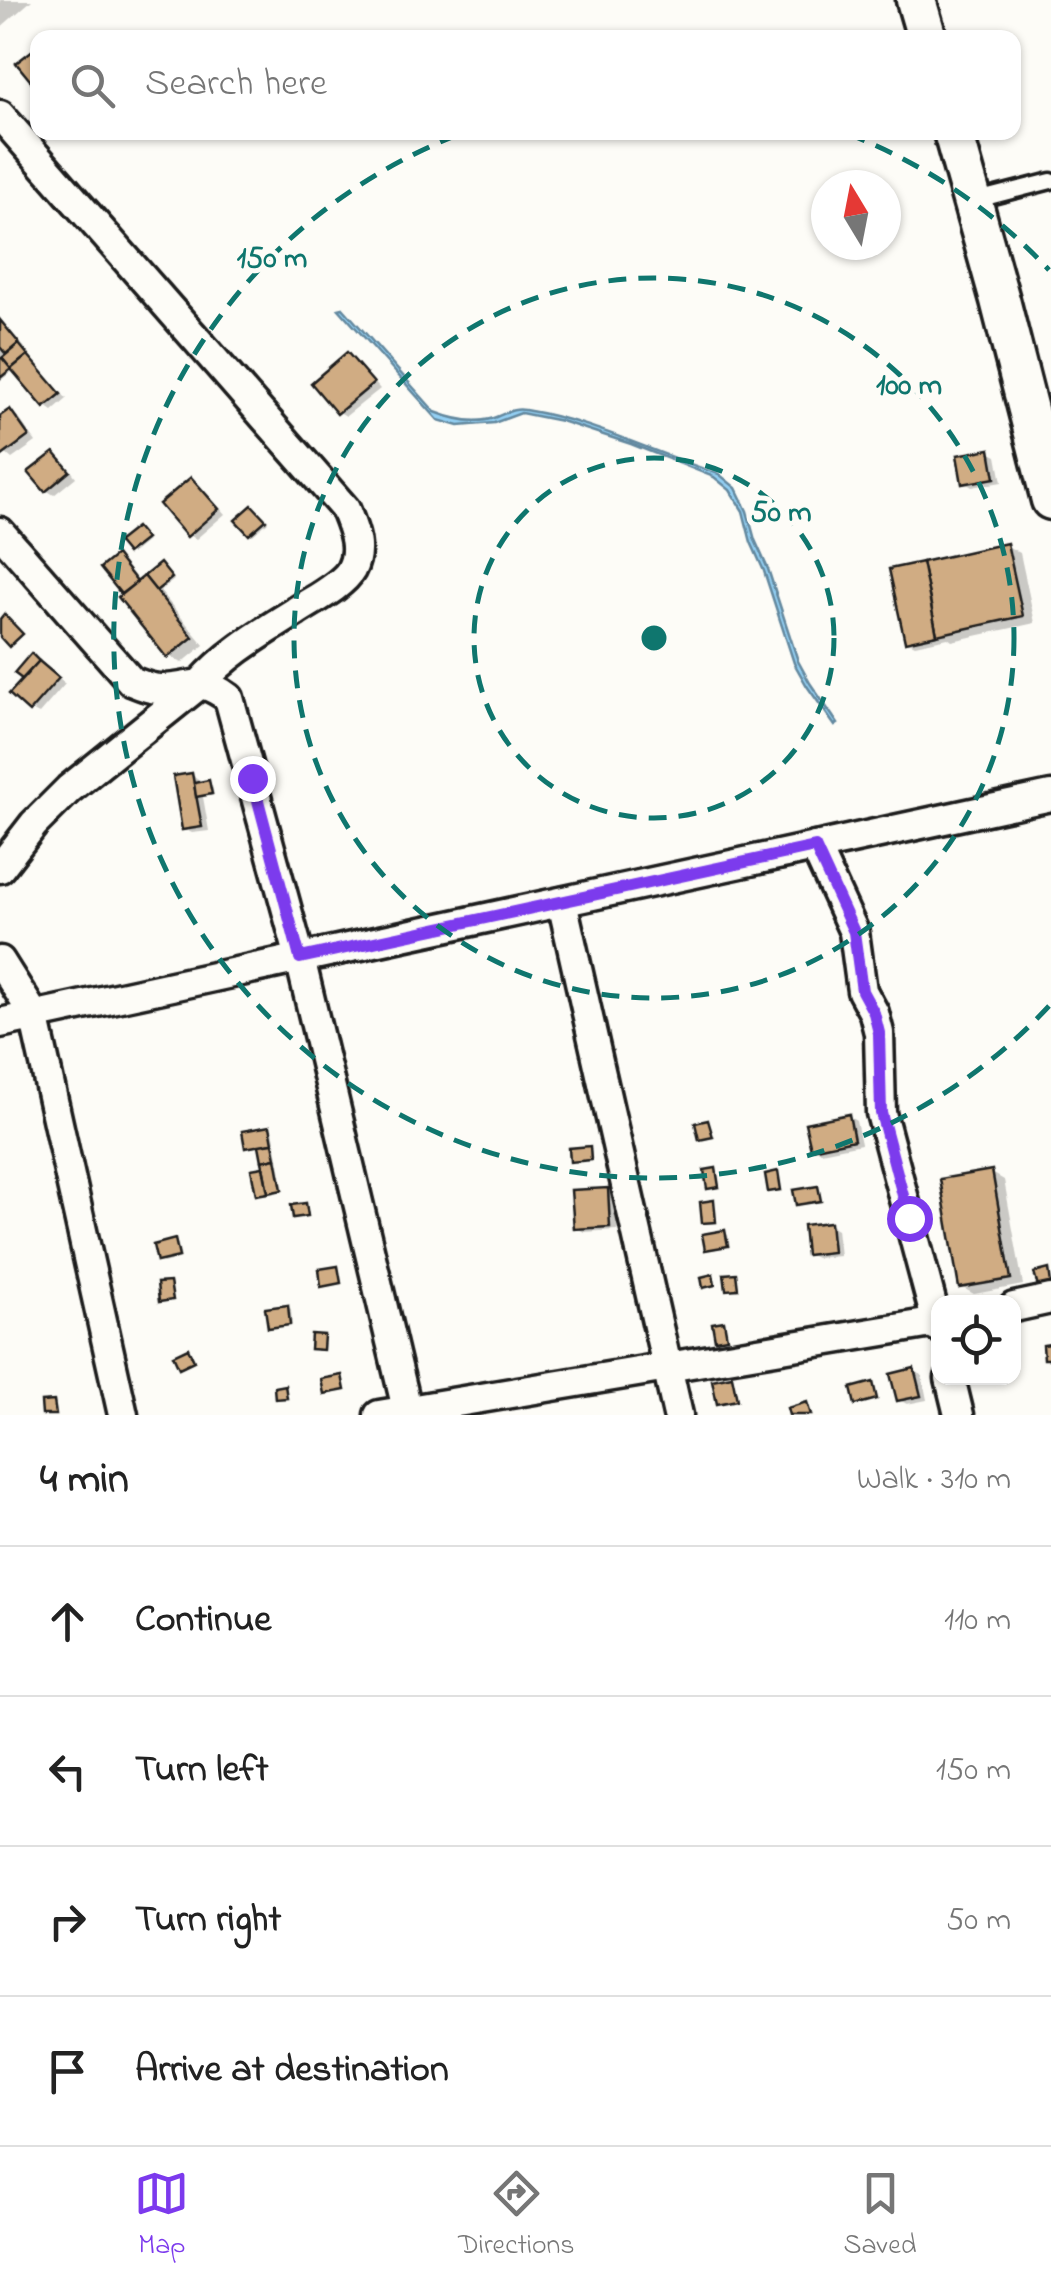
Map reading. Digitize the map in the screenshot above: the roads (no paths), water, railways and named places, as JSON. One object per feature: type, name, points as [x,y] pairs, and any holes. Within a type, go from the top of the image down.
[{"type":"street","points":[[916,0],[924,30]]},
{"type":"street","points":[[0,115],[345,510],[356,540],[349,574],[240,647],[202,683],[69,789],[34,824],[0,868]]},
{"type":"street","points":[[955,140],[1051,500]]},
{"type":"street","points":[[0,532],[131,681],[164,690],[202,683],[230,698],[300,958],[407,1408]]},
{"type":"street","points":[[0,1023],[1051,796]]},
{"type":"street","points":[[815,847],[854,932],[862,991],[879,1033],[881,1113],[931,1298]]},
{"type":"street","points":[[562,902],[678,1415]]},
{"type":"street","points":[[0,961],[34,1016],[123,1415]]},
{"type":"street","points":[[1021,1305],[1051,1299]]},
{"type":"street","points":[[378,1415],[407,1408],[459,1409],[668,1367],[931,1325]]},
{"type":"street","points":[[952,1385],[959,1415]]},
{"type":"lane","points":[[972,202],[1051,180]]},
{"type":"water","points":[[343,308],[435,412],[473,421],[517,410],[550,415],[719,474],[736,488],[798,661],[838,724],[835,726],[794,663],[743,511],[730,490],[714,477],[561,421],[521,413],[494,423],[459,426],[438,420],[339,309]]}]
